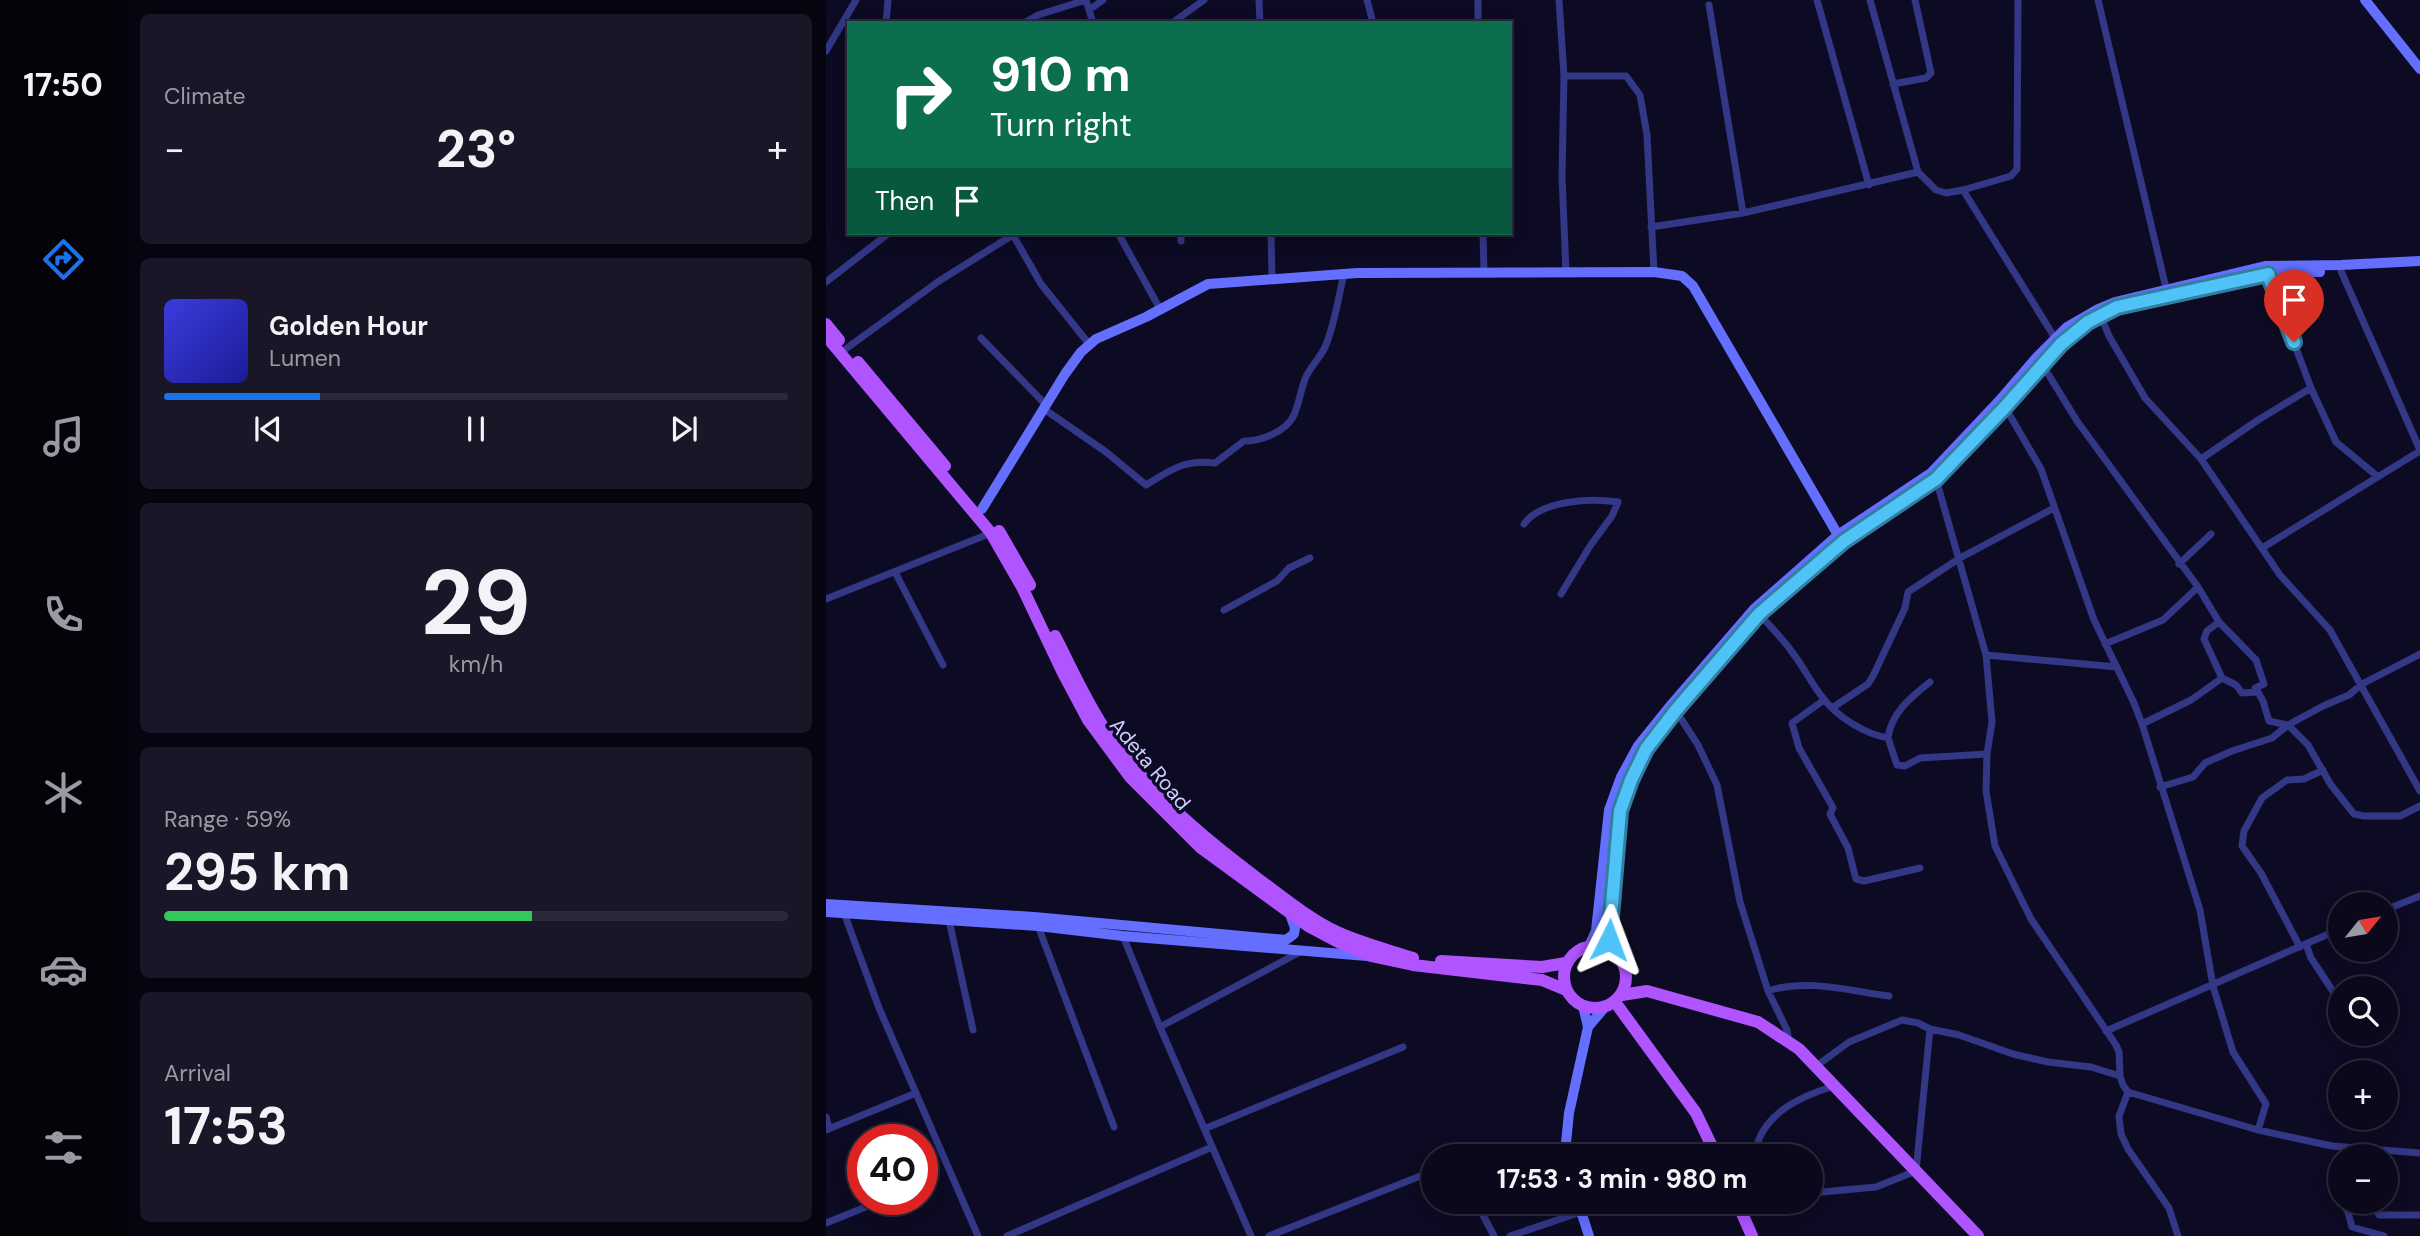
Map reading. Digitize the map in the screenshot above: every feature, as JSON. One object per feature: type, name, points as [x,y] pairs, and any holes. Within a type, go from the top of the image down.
[{"type":"main road","name":"Adeta Road","points":[[826,324],[982,509],[1018,563],[1084,695],[1102,724],[1157,800],[1211,856],[1290,914],[1340,943],[1371,956],[1413,965],[1542,980],[1566,990]]},
{"type":"main road","name":"Adeta Road","points":[[826,336],[991,533],[1022,587],[1088,720],[1130,777],[1157,800],[1296,907],[1337,932],[1415,958],[1464,964],[1542,967],[1566,963]]},
{"type":"main road","points":[[1614,1001],[1626,985],[1627,973],[1623,962],[1615,952],[1604,946],[1589,946],[1576,952],[1566,963],[1563,978],[1566,990],[1573,1000],[1583,1006],[1595,1009],[1647,991]]},
{"type":"main road","points":[[1627,973],[1647,991],[1758,1022],[1799,1049],[1978,1236]]},
{"type":"main road","points":[[1614,1001],[1696,1113],[1711,1144]]},
{"type":"main road","points":[[1743,1214],[1752,1236]]},
{"type":"street","points":[[826,51],[856,0]]},
{"type":"street","points":[[886,21],[888,0]]},
{"type":"street","points":[[1089,10],[1103,0]]},
{"type":"street","points":[[1175,21],[1204,0]]},
{"type":"street","points":[[1259,0],[1260,21]]},
{"type":"street","points":[[1367,0],[1372,21]]},
{"type":"street","points":[[1478,0],[1478,21]]},
{"type":"street","points":[[1559,0],[1564,76],[1562,176],[1566,273]]},
{"type":"street","points":[[1817,0],[1870,185]]},
{"type":"street","points":[[1870,0],[1918,172],[1936,190],[1946,193],[2011,176],[2017,169],[2018,0]]},
{"type":"street","points":[[1893,84],[1926,78],[1931,73],[1915,0]]},
{"type":"street","points":[[2098,0],[2166,288]]},
{"type":"street","points":[[2365,0],[2420,69]]},
{"type":"street","points":[[1028,21],[1038,15],[1086,1],[1092,21]]},
{"type":"street","points":[[1709,5],[1743,213]]},
{"type":"street","points":[[1564,76],[1626,76],[1636,86],[1647,135],[1654,272]]},
{"type":"street","points":[[1651,227],[1743,213],[1918,172]]},
{"type":"street","points":[[1963,190],[2055,338]]},
{"type":"street","points":[[826,282],[887,235]]},
{"type":"street","points":[[847,348],[939,281],[1012,235]]},
{"type":"street","points":[[1015,235],[1041,284],[1089,344]]},
{"type":"street","points":[[1119,235],[1160,309]]},
{"type":"street","points":[[1271,235],[1272,278]]},
{"type":"street","points":[[1483,235],[1484,272]]},
{"type":"street","points":[[1589,946],[1596,931],[1609,810],[1621,777],[1638,746],[1676,710],[1759,614],[1844,541],[1936,479],[2055,338],[2073,323],[2115,302],[2166,288],[2268,274],[2341,271],[2420,261]]},
{"type":"street","points":[[1615,952],[1608,930],[1620,811],[1631,780],[1662,723],[1754,609],[1839,535],[1931,473],[1985,422],[2005,407],[2061,344],[2100,314],[2117,307],[2273,265],[2420,267]]},
{"type":"street","points":[[2262,548],[2420,451],[2341,271]]},
{"type":"street","points":[[982,509],[1065,374],[1089,344],[1208,284],[1344,274],[1654,272],[1682,276],[1693,286],[1839,535]]},
{"type":"street","points":[[981,338],[1045,407],[1146,485],[1178,466],[1198,461],[1214,463],[1244,440],[1255,441],[1278,431],[1293,417],[1306,378],[1325,347],[1344,274]]},
{"type":"street","points":[[2268,274],[2311,388],[2336,442],[2377,476]]},
{"type":"street","points":[[2100,314],[2109,336],[2145,398],[2202,459],[2280,575],[2330,629],[2420,791]]},
{"type":"street","points":[[2042,364],[2077,421],[2198,587],[2219,622],[2256,660],[2264,684],[2255,688],[2263,701],[2269,721],[2288,726],[2311,748],[2346,806],[2354,814],[2400,816],[2420,807]]},
{"type":"street","points":[[2202,459],[2258,420],[2311,388]]},
{"type":"street","points":[[2005,407],[2040,469],[2077,576],[2141,724],[2200,910],[2213,986],[2233,1052],[2266,1104],[2258,1130]]},
{"type":"street","points":[[1936,479],[1986,654],[1992,722],[1987,754],[1986,791],[1995,846],[2031,919],[2119,1052],[2123,1085],[2128,1091],[2258,1130],[2332,1146],[2420,1153]]},
{"type":"street","points":[[1524,524],[1540,511],[1556,505],[1599,499],[1618,502],[1612,516],[1561,594]]},
{"type":"street","points":[[1832,708],[1868,684],[1905,608],[1908,592],[1960,558],[2054,508]]},
{"type":"street","points":[[826,599],[991,533]]},
{"type":"street","points":[[2179,564],[2211,534]]},
{"type":"street","points":[[1224,610],[1277,581],[1289,568],[1310,558]]},
{"type":"street","points":[[895,572],[943,665]]},
{"type":"street","points":[[2105,644],[2163,620],[2198,587]]},
{"type":"street","points":[[1759,614],[1792,652],[1832,708],[1866,731],[1888,738]]},
{"type":"street","points":[[2219,622],[2207,631],[2204,639],[2222,678],[2236,685],[2242,693],[2258,692]]},
{"type":"street","points":[[1986,654],[2117,667]]},
{"type":"street","points":[[2160,787],[2193,777],[2204,763],[2272,738],[2323,706],[2349,695],[2362,684],[2420,654]]},
{"type":"street","points":[[2141,724],[2191,700],[2222,678]]},
{"type":"street","points":[[1930,682],[1899,710],[1891,724],[1888,738],[1897,765],[1905,766],[1920,758],[1987,754]]},
{"type":"street","points":[[1824,700],[1792,723],[1799,748],[1833,808],[1830,814],[1848,848],[1856,878],[1864,881],[1920,868]]},
{"type":"street","points":[[1676,710],[1698,745],[1717,785],[1740,901],[1768,991],[1787,1030],[1789,1043]]},
{"type":"street","points":[[2323,770],[2304,779],[2287,779],[2262,798],[2244,831],[2242,846],[2262,873],[2328,984]]},
{"type":"street","points":[[2398,905],[2420,896]]},
{"type":"street","points":[[826,904],[1034,917],[1286,940],[1294,934],[1295,928],[1290,914]]},
{"type":"street","points":[[826,912],[1038,926],[1123,936],[1371,956]]},
{"type":"street","points":[[844,913],[879,1008],[978,1236]]},
{"type":"street","points":[[949,920],[973,1030]]},
{"type":"street","points":[[1038,926],[1114,1127]]},
{"type":"street","points":[[2106,1031],[2328,934]]},
{"type":"street","points":[[1123,936],[1251,1236]]},
{"type":"street","points":[[1160,1027],[1300,951]]},
{"type":"street","points":[[1768,991],[1784,986],[1824,987],[1889,996]]},
{"type":"street","points":[[1588,1027],[1614,1001]]},
{"type":"street","points":[[1566,1144],[1569,1112],[1588,1027],[1583,1006]]},
{"type":"street","points":[[1815,1067],[1849,1042],[1902,1020],[2025,1057],[2091,1067],[2120,1076]]},
{"type":"street","points":[[1823,1192],[1876,1186],[1916,1171],[1930,1029]]},
{"type":"street","points":[[1204,1129],[1403,1046]]},
{"type":"street","points":[[1757,1144],[1762,1130],[1787,1105],[1835,1086]]},
{"type":"street","points":[[2128,1091],[2119,1116],[2121,1134],[2127,1149],[2169,1208],[2178,1236]]},
{"type":"street","points":[[826,1117],[828,1129],[916,1093]]},
{"type":"street","points":[[1007,1236],[1212,1147]]},
{"type":"street","points":[[1269,1236],[1421,1176]]},
{"type":"street","points":[[1482,1214],[1494,1236]]},
{"type":"street","points":[[1510,1236],[1563,1214]]},
{"type":"street","points":[[1582,1214],[1589,1236]]},
{"type":"street","points":[[2348,1214],[2351,1227],[2384,1236]]},
{"type":"street","points":[[2379,1214],[2420,1215]]},
{"type":"street","points":[[826,1223],[847,1215]]},
{"type":"route","points":[[1609,940],[1620,811],[1646,749],[1759,614],[1844,541],[1936,479],[2061,344],[2100,314],[2117,307],[2262,274],[2268,274],[2294,342]]}]
